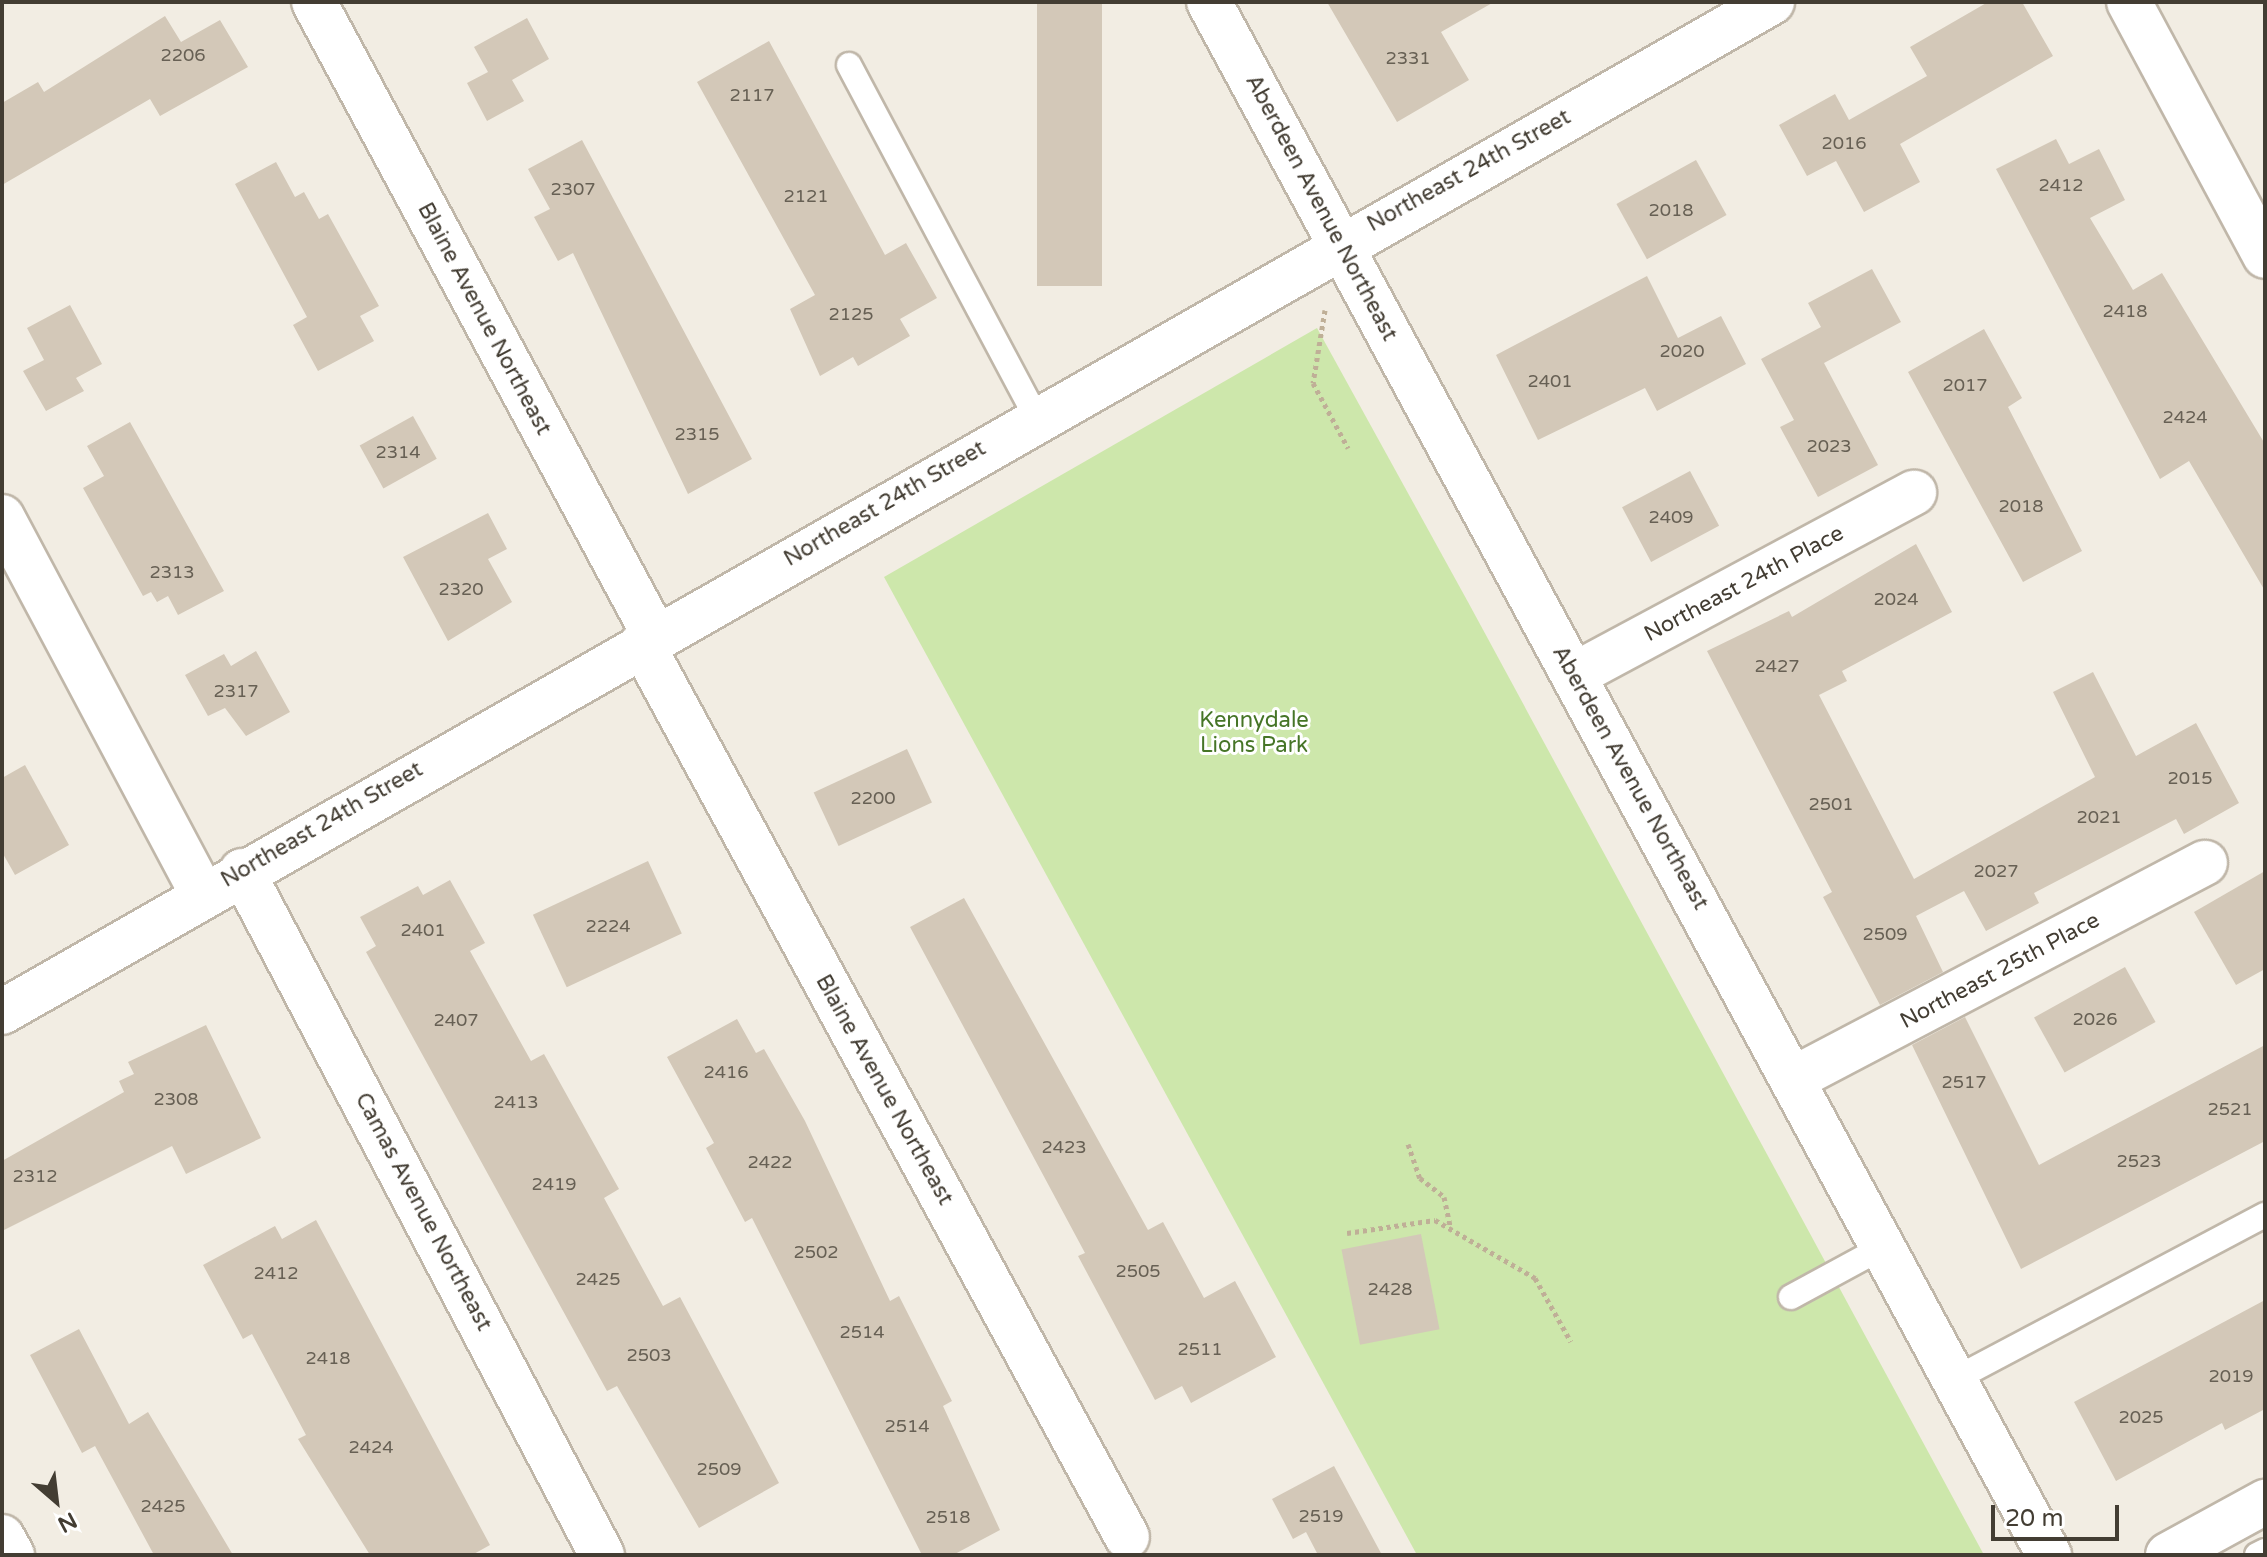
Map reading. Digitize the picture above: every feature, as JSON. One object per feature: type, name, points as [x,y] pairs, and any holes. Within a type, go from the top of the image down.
[{"type":"street","name":"Blaine Avenue Northeast","points":[[314,2],[648,640],[1127,1537]]},
{"type":"street","name":"Aberdeen Avenue Northeast","points":[[1209,2],[1795,1078],[2049,1555]]},
{"type":"street","name":"Northeast 24th Street","points":[[2,1012],[202,893],[1340,243],[1772,2]]},
{"type":"street","points":[[2129,2],[2265,256]]},
{"type":"street","name":"Northeast 24th Place","points":[[1574,675],[1914,493]]},
{"type":"street","points":[[2,517],[202,893]]},
{"type":"street","name":"Northeast 25th Place","points":[[1795,1078],[2205,863]]},
{"type":"street","name":"Camas Avenue Northeast","points":[[242,871],[602,1555]]},
{"type":"street","points":[[2168,1555],[2265,1502]]},
{"type":"street","points":[[2,1537],[12,1555]]},
{"type":"lane","points":[[849,65],[1036,417]]},
{"type":"lane","points":[[1955,1379],[2265,1215]]},
{"type":"lane","points":[[1791,1297],[1885,1246]]},
{"type":"lane","points":[[2257,1555],[2265,1551]]},
{"type":"path","points":[[1340,243],[1313,383],[1348,448]]},
{"type":"path","points":[[1408,1144],[1420,1178],[1444,1197],[1451,1230]]},
{"type":"path","points":[[1347,1233],[1435,1220],[1535,1278],[1571,1342]]},
{"type":"green space","name":"Kennydale Lions Park","points":[[1317,328],[1984,1555],[1417,1555],[884,577]]},
{"type":"building","points":[[1037,2],[1102,2],[1102,286],[1037,286]]},
{"type":"building","points":[[1327,2],[1494,2],[1441,32],[1469,80],[1397,122]]},
{"type":"building","points":[[1988,2],[2022,2],[2053,56],[1900,144],[1920,182],[1864,212],[1836,161],[1807,176],[1779,125],[1835,94],[1849,120],[1927,76],[1910,47]]},
{"type":"building","points":[[165,16],[181,42],[220,20],[248,67],[160,116],[150,99],[2,185],[2,103],[38,82],[44,92]]},
{"type":"building","points":[[527,18],[549,59],[512,80],[524,101],[487,121],[467,83],[488,72],[474,47]]},
{"type":"building","points":[[769,41],[885,255],[906,243],[937,298],[900,319],[910,336],[858,366],[853,357],[820,376],[790,309],[815,295],[697,82]]},
{"type":"building","points":[[2056,139],[2069,164],[2099,149],[2125,200],[2090,218],[2133,290],[2162,273],[2265,444],[2265,591],[2189,461],[2160,479],[1996,169]]},
{"type":"building","points":[[582,140],[752,459],[688,494],[573,253],[558,261],[534,217],[550,209],[528,169]]},
{"type":"building","points":[[1696,160],[1727,215],[1647,259],[1616,204]]},
{"type":"building","points":[[276,162],[295,197],[304,192],[319,219],[328,214],[379,306],[360,316],[374,341],[318,371],[293,325],[307,317],[235,184]]},
{"type":"building","points":[[1872,269],[1901,322],[1824,363],[1878,465],[1818,497],[1780,427],[1794,420],[1761,359],[1821,327],[1808,303]]},
{"type":"building","points":[[1647,276],[1678,338],[1721,316],[1746,364],[1657,411],[1645,388],[1538,440],[1496,355]]},
{"type":"building","points":[[70,305],[102,364],[76,378],[84,391],[46,411],[23,371],[44,360],[27,328]]},
{"type":"building","points":[[1984,329],[2022,398],[2008,407],[2082,551],[2023,582],[1908,372]]},
{"type":"building","points":[[413,416],[437,459],[383,488],[360,446]]},
{"type":"building","points":[[130,422],[224,591],[178,615],[168,596],[157,602],[151,592],[143,596],[83,488],[104,476],[87,446]]},
{"type":"building","points":[[1690,471],[1719,526],[1651,562],[1622,507]]},
{"type":"building","points":[[488,513],[507,549],[488,559],[512,602],[448,641],[403,557]]},
{"type":"building","points":[[1916,544],[1952,612],[1842,671],[1847,681],[1819,695],[1914,879],[2095,777],[2053,692],[2093,672],[2136,756],[2196,723],[2239,803],[2184,834],[2176,819],[2034,893],[2039,903],[1986,931],[1964,891],[1916,916],[1943,972],[1880,1005],[1823,897],[1832,892],[1707,651],[1789,611],[1792,617]]},
{"type":"building","points":[[256,651],[290,712],[246,736],[225,708],[208,716],[185,675],[224,654],[231,666]]},
{"type":"building","points":[[907,749],[932,802],[839,846],[814,793]]},
{"type":"building","points":[[25,765],[69,845],[15,875],[2,852],[2,778]]},
{"type":"building","points":[[648,861],[682,934],[567,987],[533,915]]},
{"type":"building","points":[[2265,871],[2265,969],[2236,985],[2194,912]]},
{"type":"building","points":[[450,880],[485,943],[470,951],[531,1061],[544,1054],[619,1189],[604,1198],[663,1306],[680,1297],[779,1483],[699,1528],[617,1386],[607,1391],[366,952],[376,946],[360,917],[418,886],[423,895]]},
{"type":"building","points":[[964,898],[1148,1230],[1163,1222],[1204,1298],[1235,1281],[1276,1357],[1191,1403],[1182,1386],[1155,1400],[1078,1256],[1085,1253],[910,927]]},
{"type":"building","points":[[2125,967],[2156,1022],[2065,1073],[2034,1017]]},
{"type":"building","points":[[1965,1017],[2039,1165],[2265,1045],[2265,1141],[2021,1269],[1912,1045]]},
{"type":"building","points":[[737,1019],[756,1053],[764,1049],[805,1121],[890,1301],[899,1296],[952,1401],[943,1406],[1000,1530],[953,1555],[922,1555],[752,1218],[745,1222],[706,1148],[714,1143],[667,1057]]},
{"type":"building","points":[[206,1025],[261,1138],[186,1174],[172,1146],[2,1231],[2,1161],[124,1092],[119,1081],[134,1074],[128,1062]]},
{"type":"building","points":[[316,1220],[490,1545],[472,1555],[370,1555],[298,1439],[306,1435],[252,1334],[243,1339],[203,1265],[275,1226],[282,1239]]},
{"type":"building","points":[[1421,1234],[1440,1329],[1360,1345],[1341,1249]]},
{"type":"building","points":[[2265,1300],[2265,1409],[2225,1430],[2222,1423],[2116,1481],[2074,1402]]},
{"type":"building","points":[[79,1329],[129,1424],[148,1412],[233,1555],[154,1555],[95,1446],[82,1453],[30,1355]]},
{"type":"building","points":[[1334,1466],[1382,1555],[1318,1555],[1306,1532],[1293,1539],[1272,1499]]}]
